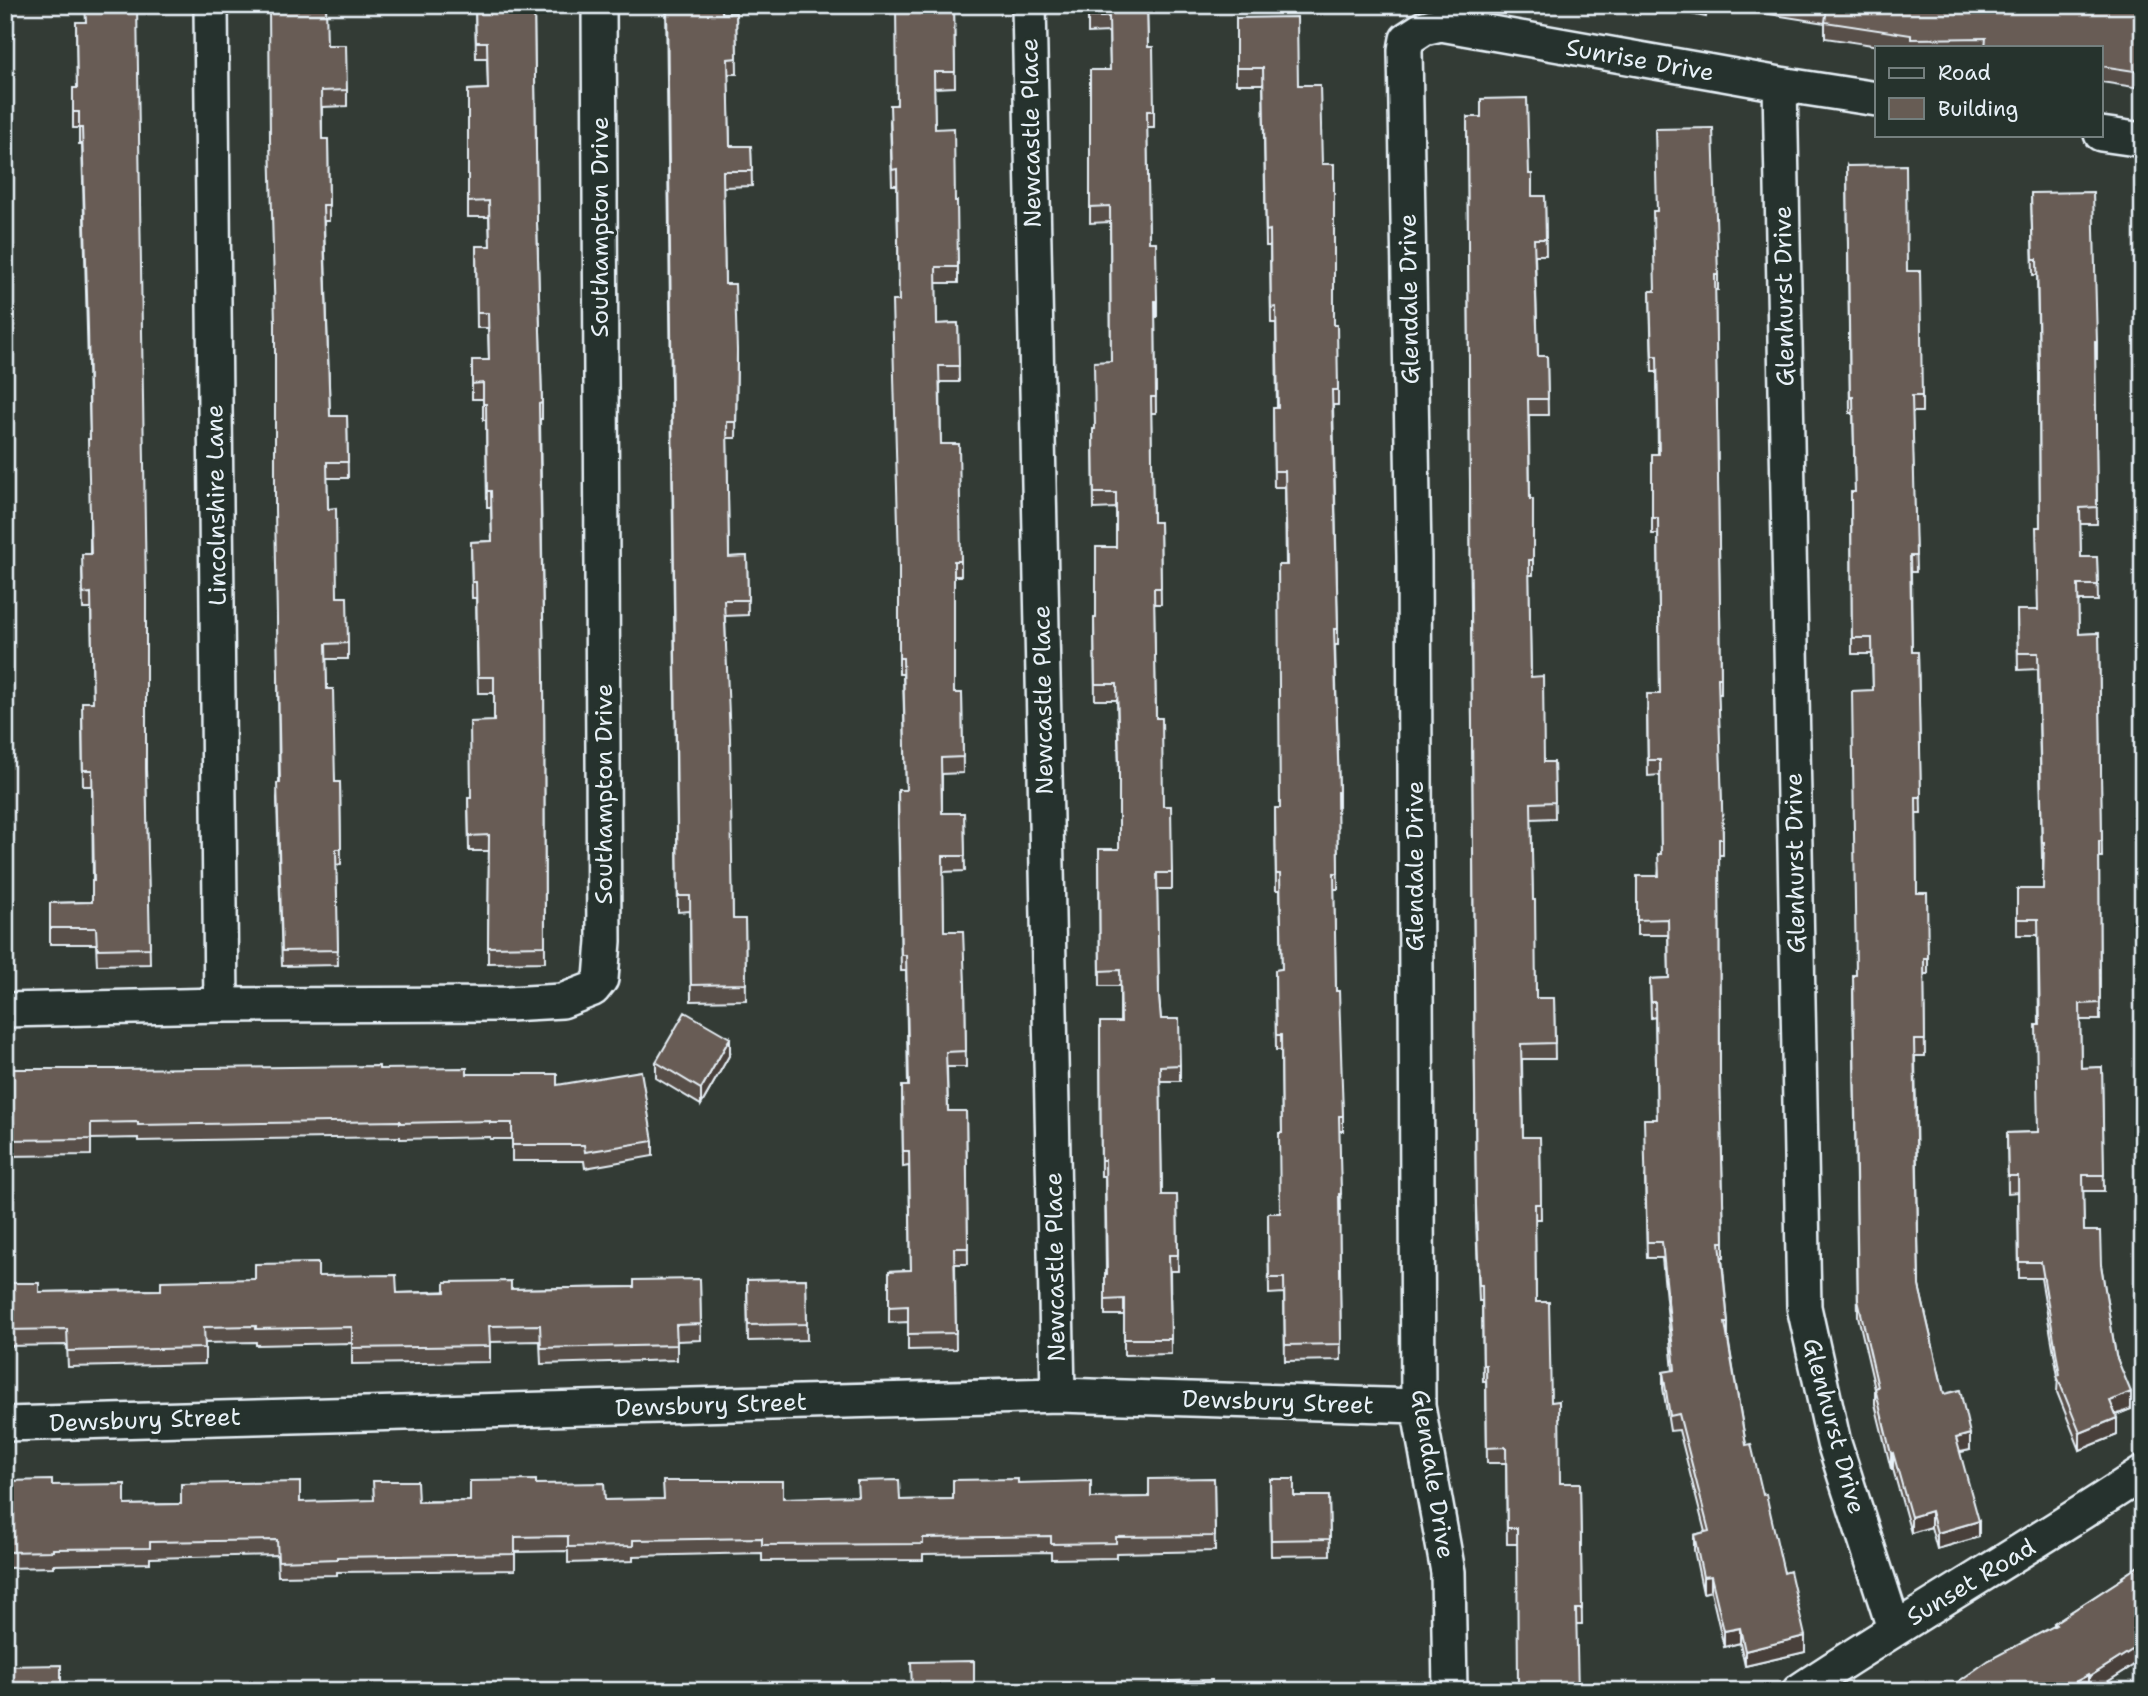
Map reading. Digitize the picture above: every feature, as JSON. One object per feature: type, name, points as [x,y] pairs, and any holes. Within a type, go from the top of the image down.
[{"type":"street","name":"Lincolnshire Lane","points":[[211,5],[221,1005]]},
{"type":"street","name":"Southampton Drive","points":[[5,1010],[221,1005],[508,1004],[562,1001],[593,989],[601,979],[604,928],[599,5]]},
{"type":"street","name":"Newcastle Place","points":[[1029,5],[1058,1395]]},
{"type":"street","name":"Sunrise Drive","points":[[1408,39],[1424,28],[1441,24],[1780,85],[1875,99]]},
{"type":"street","name":"Glendale Drive","points":[[1408,39],[1405,50],[1414,557],[1418,1406],[1448,1572],[1450,1691]]},
{"type":"street","name":"Glenhurst Drive","points":[[1780,85],[1804,1307],[1834,1443],[1894,1628]]},
{"type":"street","points":[[2102,134],[2143,140]]},
{"type":"street","name":"Dewsbury Street","points":[[5,1424],[1058,1395],[1418,1406]]},
{"type":"street","name":"Sunset Road","points":[[1799,1691],[1894,1628],[2143,1474]]},
{"type":"building","points":[[85,5],[137,5],[150,948],[97,949],[96,928],[50,928],[50,903],[92,902],[94,881],[92,770],[83,770],[82,702],[93,702],[91,593],[83,594],[82,554],[91,554],[88,328],[82,128],[79,128],[79,112],[73,112],[73,88],[77,88],[76,22],[86,22]]},
{"type":"building","points":[[269,5],[326,5],[327,45],[346,45],[347,90],[321,91],[322,139],[328,139],[329,205],[323,205],[330,416],[347,416],[348,462],[327,462],[328,509],[336,508],[337,597],[347,597],[348,643],[326,644],[327,689],[333,689],[335,782],[340,782],[341,849],[336,849],[338,950],[282,951],[277,783],[280,783]]},
{"type":"building","points":[[475,5],[534,5],[542,403],[539,404],[545,946],[488,947],[489,835],[469,836],[470,722],[494,721],[494,677],[478,677],[476,582],[472,582],[471,542],[492,541],[491,491],[487,491],[486,404],[483,404],[483,383],[472,384],[472,360],[489,360],[488,313],[477,313],[476,246],[490,246],[489,201],[468,202],[468,90],[488,89],[487,42],[476,42]]},
{"type":"building","points":[[667,5],[722,5],[722,13],[736,13],[737,58],[728,59],[730,146],[751,146],[752,171],[723,171],[725,284],[735,284],[737,351],[736,422],[727,422],[729,557],[747,556],[748,600],[724,600],[730,738],[733,919],[745,919],[746,984],[691,985],[690,896],[678,896]]},
{"type":"building","points":[[896,5],[954,5],[955,72],[934,72],[935,129],[954,128],[957,201],[958,267],[936,267],[937,324],[958,323],[959,366],[939,366],[941,444],[959,444],[961,561],[954,561],[954,693],[962,693],[963,757],[941,758],[942,813],[964,813],[965,856],[943,856],[944,931],[963,931],[965,985],[966,1051],[946,1052],[948,1111],[966,1111],[968,1248],[954,1248],[956,1333],[908,1334],[908,1306],[889,1307],[889,1271],[911,1270],[909,1151],[903,1151],[902,1086],[909,1086],[906,955],[901,955],[898,790],[906,790],[903,658],[899,658],[892,301],[899,301],[897,169],[892,170],[890,105],[897,105]]},
{"type":"building","points":[[1088,5],[1147,5],[1148,47],[1153,47],[1154,111],[1147,111],[1149,242],[1156,242],[1157,301],[1156,397],[1151,397],[1153,522],[1160,522],[1161,588],[1154,588],[1156,718],[1162,718],[1163,806],[1171,806],[1172,873],[1157,873],[1159,997],[1161,1019],[1179,1019],[1180,1065],[1160,1066],[1162,1195],[1177,1195],[1178,1255],[1169,1255],[1171,1339],[1124,1339],[1124,1299],[1105,1300],[1105,1160],[1101,1160],[1100,1022],[1121,1022],[1120,970],[1100,971],[1099,849],[1119,849],[1119,759],[1117,684],[1095,684],[1094,618],[1096,547],[1116,547],[1116,493],[1094,493],[1094,362],[1111,361],[1110,206],[1090,207],[1090,70],[1110,70],[1109,17],[1088,17]]},
{"type":"building","points":[[1810,5],[2111,5],[2143,9],[2143,75],[2141,72],[2102,66],[2102,46],[1985,46],[1986,38],[1911,39],[1911,35],[1825,22],[1827,8]]},
{"type":"building","points":[[1297,17],[1298,85],[1320,85],[1322,164],[1334,164],[1334,325],[1337,325],[1338,390],[1332,390],[1338,629],[1334,629],[1339,792],[1338,873],[1334,873],[1336,991],[1339,991],[1343,1116],[1339,1116],[1341,1344],[1285,1345],[1284,1278],[1269,1278],[1268,1213],[1280,1213],[1279,1133],[1282,1133],[1281,1035],[1276,1035],[1275,970],[1282,969],[1280,874],[1276,874],[1275,808],[1280,808],[1278,565],[1287,565],[1285,471],[1274,471],[1273,408],[1278,408],[1276,307],[1271,308],[1270,230],[1266,231],[1263,68],[1236,68],[1236,18]]},
{"type":"building","points":[[1527,98],[1532,196],[1545,196],[1546,239],[1534,239],[1538,356],[1547,356],[1548,399],[1528,399],[1530,499],[1533,499],[1533,560],[1529,560],[1531,677],[1543,676],[1544,762],[1554,762],[1555,802],[1531,803],[1533,900],[1536,998],[1554,998],[1555,1043],[1521,1044],[1523,1137],[1540,1137],[1541,1204],[1535,1204],[1536,1302],[1549,1302],[1551,1402],[1559,1401],[1560,1483],[1580,1483],[1582,1609],[1576,1609],[1578,1691],[1518,1691],[1517,1528],[1507,1528],[1506,1447],[1487,1448],[1486,1365],[1483,1365],[1482,1285],[1479,1285],[1476,1205],[1467,117],[1481,117],[1481,99]]},
{"type":"building","points":[[1713,128],[1718,275],[1715,275],[1721,678],[1718,678],[1723,839],[1719,839],[1724,1242],[1720,1242],[1728,1323],[1725,1323],[1746,1445],[1751,1444],[1763,1495],[1766,1494],[1784,1573],[1790,1571],[1805,1636],[1745,1651],[1740,1628],[1724,1631],[1711,1576],[1703,1577],[1694,1535],[1709,1531],[1679,1414],[1670,1416],[1663,1372],[1675,1370],[1662,1242],[1647,1242],[1644,1119],[1657,1119],[1655,1002],[1651,1002],[1650,979],[1669,978],[1668,919],[1637,920],[1637,876],[1659,876],[1658,854],[1661,854],[1660,760],[1648,760],[1647,694],[1660,694],[1658,518],[1652,518],[1652,454],[1659,454],[1657,356],[1652,356],[1650,291],[1655,291],[1655,129]]},
{"type":"building","points":[[1906,165],[1907,271],[1920,271],[1922,396],[1912,396],[1916,556],[1910,556],[1912,652],[1918,652],[1921,797],[1916,797],[1917,893],[1927,893],[1928,958],[1924,958],[1925,1040],[1914,1040],[1919,1286],[1944,1394],[1960,1390],[1970,1434],[1956,1438],[1979,1521],[1937,1533],[1931,1511],[1911,1517],[1893,1453],[1891,1454],[1858,1300],[1852,691],[1873,690],[1872,638],[1852,638],[1851,492],[1855,492],[1853,397],[1850,397],[1847,166]]},
{"type":"building","points":[[2093,192],[2097,507],[2080,508],[2081,557],[2097,557],[2098,585],[2078,585],[2079,634],[2099,633],[2102,841],[2099,841],[2100,1003],[2080,1004],[2081,1068],[2102,1067],[2104,1175],[2083,1175],[2084,1231],[2100,1231],[2101,1265],[2116,1356],[2131,1392],[2110,1401],[2117,1418],[2080,1433],[2057,1376],[2060,1375],[2041,1262],[2019,1262],[2018,1176],[2008,1176],[2007,1133],[2038,1132],[2038,919],[2017,919],[2017,889],[2043,889],[2044,842],[2038,653],[2018,653],[2017,610],[2038,610],[2036,527],[2040,527],[2039,360],[2037,259],[2033,259],[2031,193]]},
{"type":"building","points":[[685,1012],[730,1038],[701,1089],[656,1062]]},
{"type":"building","points":[[379,1066],[379,1069],[467,1068],[467,1074],[557,1074],[557,1085],[641,1071],[653,1141],[585,1152],[584,1145],[512,1145],[512,1123],[490,1121],[138,1125],[138,1122],[91,1123],[91,1139],[5,1140],[5,1069]]},
{"type":"building","points":[[318,1263],[318,1276],[396,1275],[397,1293],[445,1292],[445,1282],[511,1281],[511,1289],[634,1287],[634,1280],[700,1279],[701,1324],[676,1325],[677,1345],[541,1348],[540,1325],[489,1326],[490,1346],[352,1348],[352,1327],[256,1329],[256,1326],[204,1327],[205,1348],[68,1351],[67,1329],[5,1330],[5,1283],[39,1283],[39,1292],[161,1290],[161,1281],[255,1279],[255,1264]]},
{"type":"building","points":[[806,1279],[807,1324],[748,1325],[747,1280]]},
{"type":"building","points":[[1214,1478],[1215,1536],[1116,1537],[1116,1543],[1051,1544],[1051,1536],[923,1538],[923,1544],[762,1545],[762,1538],[633,1540],[633,1546],[568,1547],[568,1536],[515,1537],[515,1554],[337,1557],[278,1561],[277,1540],[150,1542],[150,1548],[5,1552],[5,1481],[52,1480],[52,1485],[125,1484],[125,1505],[181,1504],[181,1484],[300,1482],[300,1502],[374,1500],[373,1481],[417,1481],[418,1502],[470,1501],[470,1481],[604,1483],[605,1500],[664,1499],[663,1481],[783,1481],[783,1498],[858,1496],[857,1481],[899,1480],[900,1500],[953,1499],[953,1480],[1018,1479],[1018,1483],[1091,1481],[1091,1498],[1149,1497],[1149,1479]]},
{"type":"building","points":[[1270,1479],[1294,1479],[1294,1496],[1329,1496],[1330,1539],[1271,1540]]},
{"type":"building","points":[[2143,1563],[2143,1643],[2089,1677],[2088,1675],[2058,1691],[1945,1691],[1989,1660],[2056,1625],[2054,1623]]},
{"type":"building","points":[[974,1661],[974,1691],[912,1691],[911,1662]]},
{"type":"building","points":[[61,1665],[61,1691],[5,1691],[5,1666]]},
{"type":"building","points":[[1212,1680],[1212,1687],[1375,1685],[1376,1691],[1088,1691],[1088,1688],[1170,1686],[1170,1681]]},
{"type":"building","points":[[842,1681],[856,1691],[836,1691]]}]
